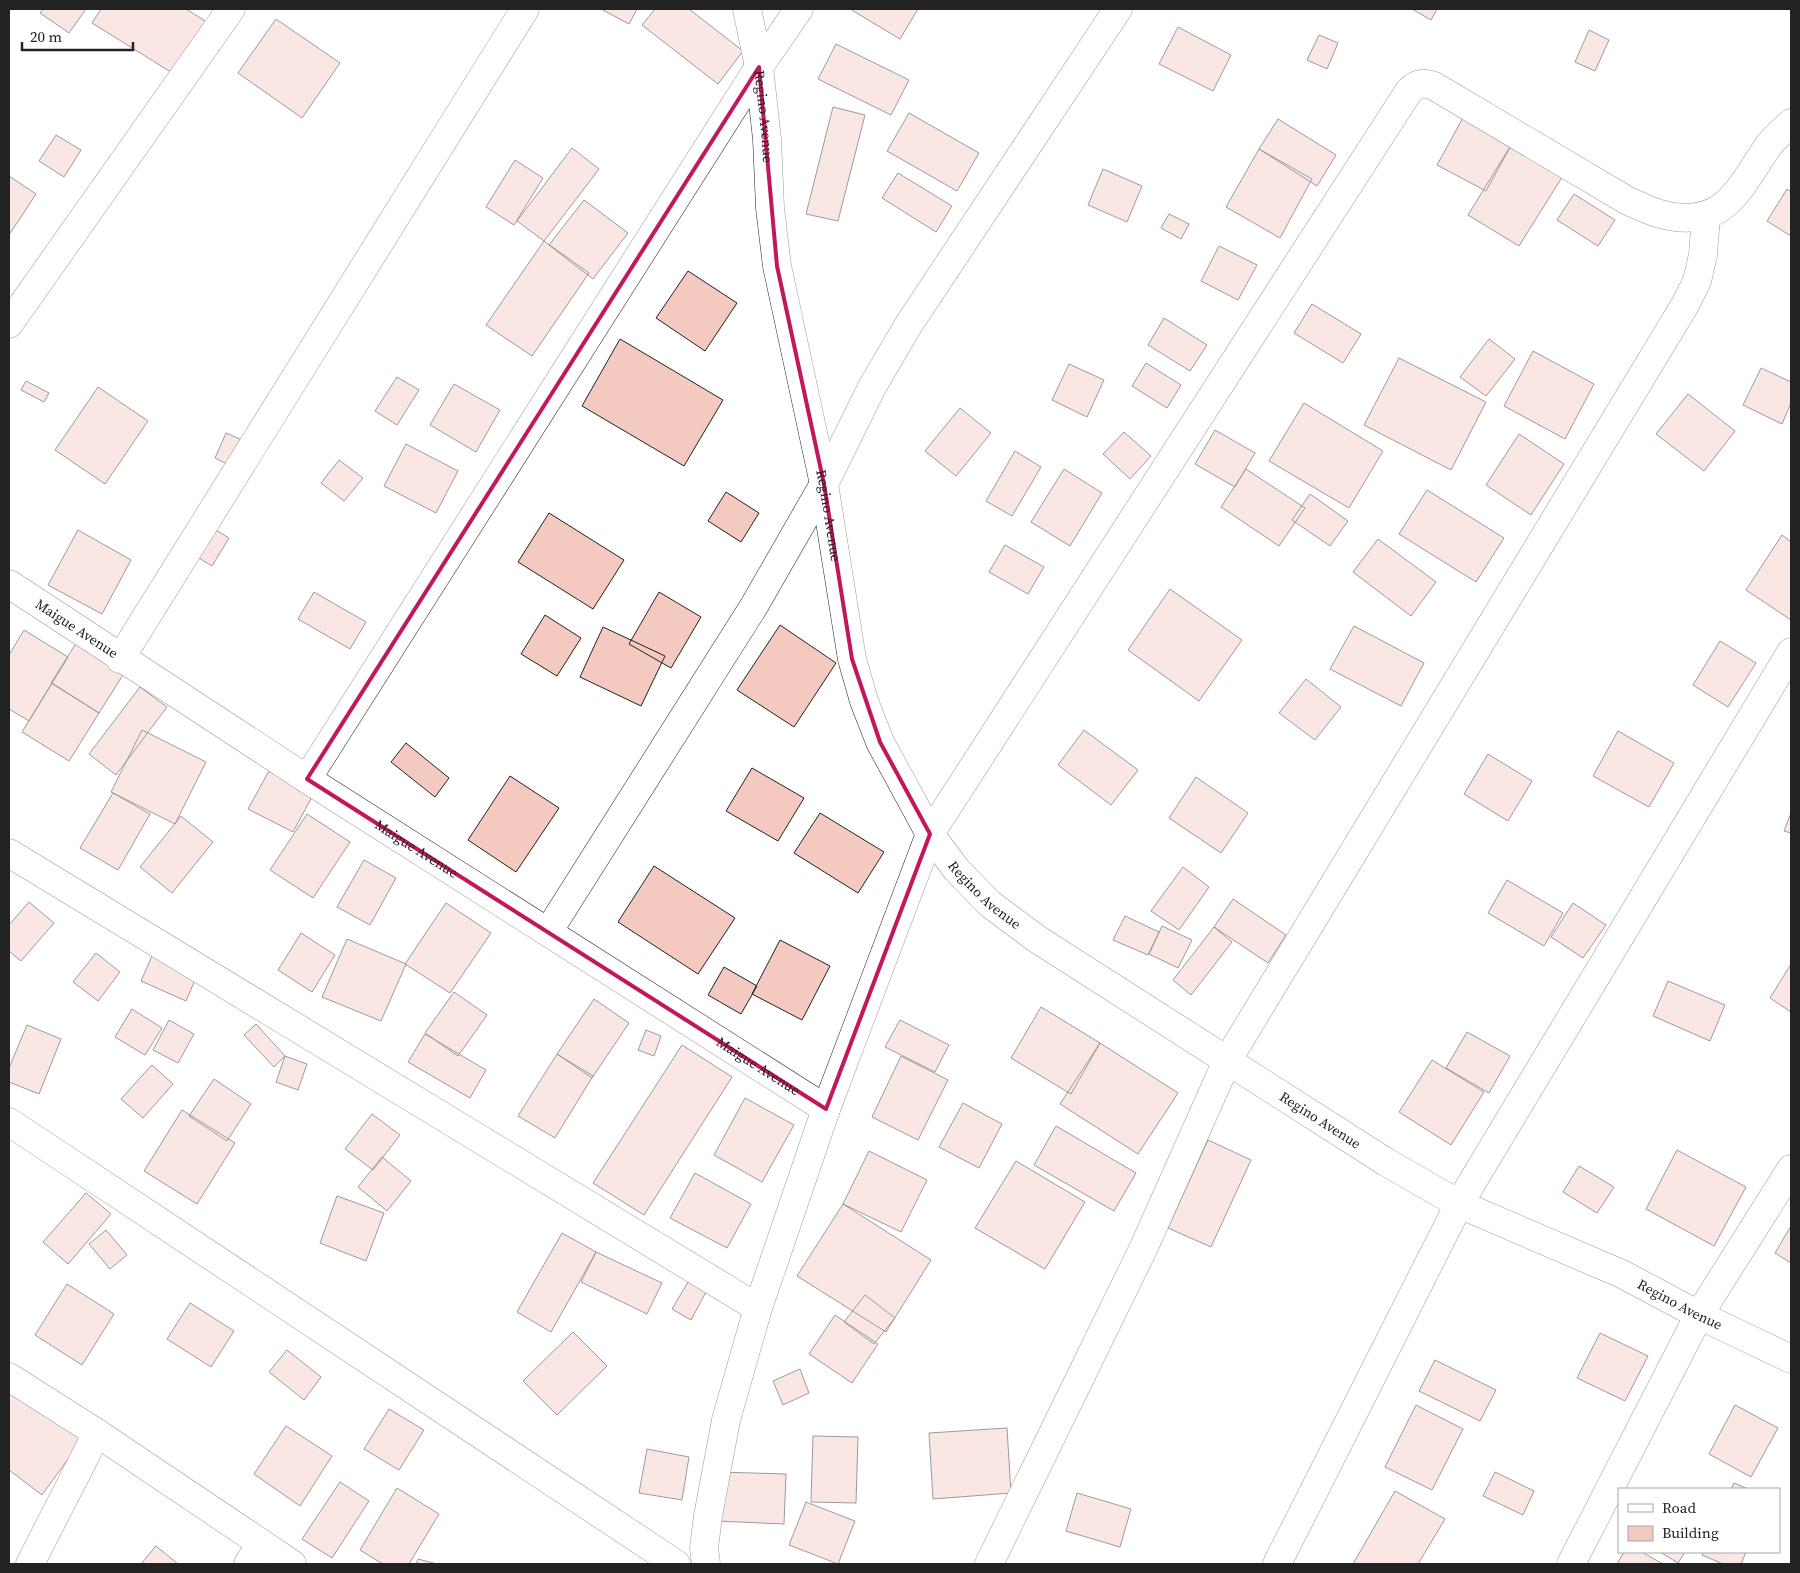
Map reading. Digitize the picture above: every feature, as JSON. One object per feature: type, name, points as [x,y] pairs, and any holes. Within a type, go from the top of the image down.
[{"type":"street","points":[[9,324],[231,9]]},
{"type":"street","points":[[120,659],[525,9]]},
{"type":"street","name":"Regino Avenue","points":[[747,9],[759,67],[767,139],[770,208],[777,266],[824,484],[852,658],[864,702],[880,742],[930,834],[956,869],[990,904],[1037,939],[1386,1162],[1459,1204],[1622,1274],[1699,1315],[1791,1359]]},
{"type":"street","points":[[307,779],[759,67],[799,9]]},
{"type":"street","points":[[548,932],[754,606],[824,484],[872,387],[909,324],[1118,9]]},
{"type":"street","points":[[706,1564],[704,1548],[708,1516],[726,1420],[758,1308],[826,1109],[930,834],[1409,91],[1415,84],[1424,83],[1434,86],[1628,201],[1659,214],[1682,218],[1706,216],[1728,204],[1746,182],[1771,143],[1791,123]]},
{"type":"street","points":[[989,1564],[1144,1247],[1227,1061],[1685,305],[1697,282],[1706,216]]},
{"type":"street","name":"Maigue Avenue","points":[[9,584],[120,659],[826,1109]]},
{"type":"street","points":[[1277,1564],[1459,1204],[1791,652]]},
{"type":"street","points":[[9,853],[758,1308]]},
{"type":"street","points":[[9,1122],[676,1564]]},
{"type":"street","points":[[1571,1564],[1699,1315],[1791,1169]]},
{"type":"street","points":[[9,1377],[97,1433],[254,1554],[292,1564]]},
{"type":"street","points":[[30,1564],[97,1433]]},
{"type":"highlighted area","points":[[759,67],[777,266],[824,484],[852,659],[880,742],[930,834],[826,1109],[307,779]]},
{"type":"building","points":[[43,9],[86,9],[69,33],[40,13]]},
{"type":"building","points":[[101,9],[186,9],[207,22],[174,74],[92,23]]},
{"type":"building","points":[[601,9],[637,9],[629,24]]},
{"type":"building","points":[[655,9],[689,9],[743,51],[718,84],[642,25]]},
{"type":"building","points":[[850,9],[918,9],[900,39]]},
{"type":"building","points":[[1412,9],[1437,9],[1431,20]]},
{"type":"building","points":[[276,19],[340,63],[302,118],[238,73]]},
{"type":"building","points":[[1178,27],[1231,55],[1213,91],[1159,64]]},
{"type":"building","points":[[1589,30],[1609,40],[1595,71],[1575,62]]},
{"type":"building","points":[[1319,35],[1338,43],[1327,69],[1307,60]]},
{"type":"building","points":[[836,44],[909,80],[891,115],[818,79]]},
{"type":"building","points":[[833,107],[865,115],[838,221],[806,214]]},
{"type":"building","points":[[909,113],[979,153],[957,191],[887,151]]},
{"type":"building","points":[[1464,116],[1513,142],[1486,191],[1437,165]]},
{"type":"building","points":[[1278,119],[1336,155],[1317,186],[1259,149]]},
{"type":"building","points":[[56,135],[81,150],[64,177],[39,161]]},
{"type":"building","points":[[1513,142],[1564,174],[1519,246],[1468,215]]},
{"type":"building","points":[[572,148],[599,169],[544,241],[517,221]]},
{"type":"building","points":[[1259,149],[1312,179],[1280,238],[1226,207]]},
{"type":"building","points":[[515,160],[543,178],[514,225],[486,207]]},
{"type":"building","points":[[1103,169],[1142,186],[1127,222],[1088,205]]},
{"type":"building","points":[[898,173],[952,206],[936,232],[882,198]]},
{"type":"building","points":[[9,176],[36,194],[9,235]]},
{"type":"building","points":[[1787,189],[1791,192],[1791,236],[1767,221]]},
{"type":"building","points":[[1574,194],[1615,220],[1598,246],[1557,220]]},
{"type":"building","points":[[584,200],[628,233],[593,279],[549,245]]},
{"type":"building","points":[[1169,214],[1189,224],[1181,239],[1161,228]]},
{"type":"building","points":[[544,241],[589,273],[532,356],[486,325]]},
{"type":"building","points":[[1219,246],[1257,265],[1238,300],[1201,281]]},
{"type":"building","points":[[688,271],[737,303],[705,351],[656,318]]},
{"type":"building","points":[[1312,304],[1361,334],[1343,363],[1294,333]]},
{"type":"building","points":[[1164,318],[1207,345],[1190,371],[1148,345]]},
{"type":"building","points":[[620,339],[723,400],[684,466],[582,406]]},
{"type":"building","points":[[1489,339],[1515,359],[1486,396],[1460,377]]},
{"type":"building","points":[[1533,351],[1594,384],[1565,439],[1504,406]]},
{"type":"building","points":[[1399,358],[1486,402],[1451,470],[1364,425]]},
{"type":"building","points":[[1146,363],[1181,385],[1167,408],[1132,386]]},
{"type":"building","points":[[1069,364],[1104,380],[1087,417],[1052,400]]},
{"type":"building","points":[[1761,368],[1791,382],[1791,403],[1782,424],[1743,405]]},
{"type":"building","points":[[397,377],[419,390],[397,425],[375,411]]},
{"type":"building","points":[[26,381],[49,393],[44,402],[21,390]]},
{"type":"building","points":[[454,384],[500,410],[476,452],[430,425]]},
{"type":"building","points":[[98,387],[148,421],[105,484],[55,450]]},
{"type":"building","points":[[1688,394],[1735,431],[1704,471],[1656,434]]},
{"type":"building","points":[[1304,403],[1383,451],[1349,508],[1269,461]]},
{"type":"building","points":[[960,408],[991,433],[956,476],[925,451]]},
{"type":"building","points":[[1215,430],[1255,453],[1235,487],[1195,464]]},
{"type":"building","points":[[1124,432],[1151,456],[1130,479],[1103,454]]},
{"type":"building","points":[[226,433],[249,443],[237,469],[215,458]]},
{"type":"building","points":[[1519,434],[1564,464],[1531,515],[1486,485]]},
{"type":"building","points":[[406,444],[458,471],[436,513],[384,486]]},
{"type":"building","points":[[1015,451],[1041,467],[1012,516],[986,501]]},
{"type":"building","points":[[339,460],[363,478],[344,501],[321,483]]},
{"type":"building","points":[[1064,469],[1102,493],[1070,546],[1031,522]]},
{"type":"building","points":[[1246,469],[1305,508],[1279,546],[1221,507]]},
{"type":"building","points":[[1427,490],[1504,538],[1476,582],[1399,534]]},
{"type":"building","points":[[726,492],[759,513],[741,542],[708,521]]},
{"type":"building","points":[[1310,494],[1348,521],[1330,546],[1292,520]]},
{"type":"building","points":[[549,513],[624,560],[593,609],[518,562]]},
{"type":"building","points":[[206,524],[229,538],[212,566],[189,552]]},
{"type":"building","points":[[78,530],[131,560],[102,614],[48,585]]},
{"type":"building","points":[[1782,535],[1791,542],[1791,620],[1746,590]]},
{"type":"building","points":[[1378,539],[1436,582],[1411,616],[1353,572]]},
{"type":"building","points":[[1005,545],[1044,567],[1028,594],[989,572]]},
{"type":"building","points":[[1170,589],[1242,640],[1199,701],[1128,650]]},
{"type":"building","points":[[314,592],[366,622],[350,649],[298,619]]},
{"type":"building","points":[[659,592],[701,617],[671,668],[629,644]]},
{"type":"building","points":[[545,615],[581,638],[557,676],[521,654]]},
{"type":"building","points":[[780,625],[836,663],[794,727],[737,690]]},
{"type":"building","points":[[1354,626],[1424,663],[1401,706],[1330,669]]},
{"type":"building","points":[[603,627],[665,656],[641,706],[580,677]]},
{"type":"building","points":[[24,630],[68,657],[29,721],[9,709],[9,655]]},
{"type":"building","points":[[78,640],[126,670],[99,713],[51,683]]},
{"type":"building","points":[[1720,641],[1756,663],[1728,707],[1693,685]]},
{"type":"building","points":[[1306,679],[1341,707],[1315,740],[1279,713]]},
{"type":"building","points":[[52,683],[99,713],[69,761],[22,732]]},
{"type":"building","points":[[140,687],[167,707],[116,775],[89,754]]},
{"type":"building","points":[[142,730],[206,762],[175,824],[111,792]]},
{"type":"building","points":[[1084,730],[1138,770],[1111,805],[1058,765]]},
{"type":"building","points":[[1618,731],[1674,763],[1649,807],[1593,776]]},
{"type":"building","points":[[406,743],[449,778],[435,797],[391,762]]},
{"type":"building","points":[[1488,754],[1532,781],[1508,821],[1464,794]]},
{"type":"building","points":[[752,768],[804,798],[778,841],[726,811]]},
{"type":"building","points":[[269,771],[313,795],[293,832],[248,809]]},
{"type":"building","points":[[510,776],[559,808],[516,872],[468,840]]},
{"type":"building","points":[[1196,777],[1248,813],[1221,853],[1169,818]]},
{"type":"building","points":[[113,793],[150,814],[118,870],[80,848]]},
{"type":"building","points":[[820,813],[884,852],[858,893],[794,853]]},
{"type":"building","points":[[1791,813],[1791,833],[1784,831]]},
{"type":"building","points":[[307,814],[350,842],[313,898],[270,870]]},
{"type":"building","points":[[181,816],[213,842],[172,893],[140,867]]},
{"type":"building","points":[[364,860],[396,878],[370,925],[337,907]]},
{"type":"building","points":[[654,866],[735,918],[698,974],[618,922]]},
{"type":"building","points":[[1183,867],[1209,887],[1179,930],[1151,911]]},
{"type":"building","points":[[1507,880],[1563,913],[1544,946],[1488,913]]},
{"type":"building","points":[[1233,899],[1286,935],[1268,963],[1214,927]]},
{"type":"building","points":[[29,902],[54,923],[21,961],[9,951],[9,925]]},
{"type":"building","points":[[446,903],[491,933],[450,993],[405,964]]},
{"type":"building","points":[[1573,903],[1606,925],[1583,958],[1551,937]]},
{"type":"building","points":[[1125,916],[1159,932],[1148,955],[1113,940]]},
{"type":"building","points":[[1162,926],[1192,940],[1178,968],[1149,954]]},
{"type":"building","points":[[1214,927],[1232,942],[1191,995],[1173,980]]},
{"type":"building","points":[[301,933],[335,955],[312,992],[278,970]]},
{"type":"building","points":[[347,939],[406,964],[381,1021],[322,997]]},
{"type":"building","points":[[780,940],[830,966],[802,1020],[752,994]]},
{"type":"building","points":[[154,951],[199,971],[186,1001],[141,981]]},
{"type":"building","points":[[96,953],[120,972],[98,1001],[73,982]]},
{"type":"building","points":[[1791,964],[1791,1012],[1770,998]]},
{"type":"building","points":[[724,967],[757,986],[741,1014],[708,995]]},
{"type":"building","points":[[1668,981],[1725,1005],[1710,1041],[1653,1016]]},
{"type":"building","points":[[454,992],[487,1015],[458,1056],[425,1033]]},
{"type":"building","points":[[594,999],[629,1023],[592,1078],[557,1054]]},
{"type":"building","points":[[1041,1007],[1100,1043],[1071,1094],[1011,1058]]},
{"type":"building","points":[[132,1009],[162,1028],[145,1055],[115,1037]]},
{"type":"building","points":[[169,1020],[194,1034],[178,1063],[153,1050]]},
{"type":"building","points":[[900,1020],[949,1045],[935,1072],[885,1047]]},
{"type":"building","points":[[256,1024],[285,1056],[274,1067],[244,1035]]},
{"type":"building","points":[[27,1025],[61,1039],[39,1094],[9,1082],[9,1068]]},
{"type":"building","points":[[646,1030],[661,1036],[654,1056],[638,1050]]},
{"type":"building","points":[[1467,1032],[1510,1056],[1489,1093],[1446,1068]]},
{"type":"building","points":[[425,1034],[486,1070],[470,1098],[408,1062]]},
{"type":"building","points":[[1100,1043],[1178,1093],[1138,1154],[1060,1104]]},
{"type":"building","points":[[682,1045],[732,1077],[644,1215],[593,1183]]},
{"type":"building","points":[[557,1054],[593,1076],[555,1138],[518,1116]]},
{"type":"building","points":[[285,1056],[307,1064],[298,1090],[276,1082]]},
{"type":"building","points":[[901,1056],[948,1080],[918,1140],[872,1117]]},
{"type":"building","points":[[1432,1060],[1484,1092],[1451,1145],[1399,1112]]},
{"type":"building","points":[[152,1065],[173,1084],[143,1118],[121,1099]]},
{"type":"building","points":[[214,1079],[251,1104],[227,1141],[189,1116]]},
{"type":"building","points":[[745,1098],[794,1125],[762,1182],[714,1155]]},
{"type":"building","points":[[963,1103],[1002,1124],[979,1168],[939,1147]]},
{"type":"building","points":[[182,1110],[235,1143],[197,1204],[144,1171]]},
{"type":"building","points":[[372,1114],[400,1135],[373,1170],[345,1149]]},
{"type":"building","points":[[1056,1126],[1136,1173],[1114,1211],[1034,1165]]},
{"type":"building","points":[[1208,1140],[1251,1160],[1211,1247],[1168,1228]]},
{"type":"building","points":[[1677,1150],[1746,1187],[1714,1246],[1646,1209]]},
{"type":"building","points":[[869,1151],[927,1180],[901,1232],[843,1204]]},
{"type":"building","points":[[382,1157],[411,1181],[387,1211],[358,1187]]},
{"type":"building","points":[[1016,1161],[1085,1202],[1045,1269],[975,1228]]},
{"type":"building","points":[[1579,1166],[1614,1187],[1597,1213],[1563,1192]]},
{"type":"building","points":[[695,1173],[751,1204],[727,1248],[670,1218]]},
{"type":"building","points":[[86,1193],[111,1214],[68,1264],[43,1242]]},
{"type":"building","points":[[337,1196],[384,1213],[366,1261],[320,1243]]},
{"type":"building","points":[[843,1204],[931,1260],[886,1332],[797,1276]]},
{"type":"building","points":[[1791,1226],[1791,1263],[1775,1253]]},
{"type":"building","points":[[106,1230],[127,1255],[110,1269],[89,1244]]},
{"type":"building","points":[[562,1233],[596,1252],[551,1332],[517,1312]]},
{"type":"building","points":[[596,1252],[662,1283],[647,1314],[581,1282]]},
{"type":"building","points":[[688,1282],[706,1292],[691,1320],[672,1309]]},
{"type":"building","points":[[67,1284],[114,1314],[82,1365],[35,1335]]},
{"type":"building","points":[[865,1295],[895,1318],[874,1344],[844,1322]]},
{"type":"building","points":[[190,1303],[234,1331],[211,1367],[167,1339]]},
{"type":"building","points":[[835,1315],[878,1344],[852,1383],[809,1354]]},
{"type":"building","points":[[573,1332],[607,1366],[557,1415],[523,1381]]},
{"type":"building","points":[[1600,1333],[1648,1356],[1625,1401],[1577,1378]]},
{"type":"building","points":[[287,1350],[321,1377],[304,1400],[269,1372]]},
{"type":"building","points":[[1435,1360],[1496,1390],[1480,1421],[1419,1391]]},
{"type":"building","points":[[800,1369],[809,1393],[783,1405],[773,1381]]},
{"type":"building","points":[[9,1382],[84,1437],[42,1495],[9,1470]]},
{"type":"building","points":[[1416,1405],[1463,1429],[1432,1490],[1385,1467]]},
{"type":"building","points":[[1735,1405],[1778,1428],[1751,1477],[1709,1454]]},
{"type":"building","points":[[389,1409],[424,1430],[399,1470],[364,1449]]},
{"type":"building","points":[[286,1426],[332,1456],[300,1506],[254,1474]]},
{"type":"building","points":[[1007,1428],[1011,1493],[933,1499],[929,1433]]},
{"type":"building","points":[[813,1436],[858,1437],[856,1503],[811,1502]]},
{"type":"building","points":[[647,1449],[689,1457],[682,1500],[639,1493]]},
{"type":"building","points":[[718,1472],[786,1474],[784,1524],[716,1521]]},
{"type":"building","points":[[1495,1472],[1534,1491],[1523,1515],[1483,1496]]},
{"type":"building","points":[[340,1482],[369,1501],[332,1558],[302,1539]]},
{"type":"building","points":[[1734,1483],[1746,1488],[1732,1488]]},
{"type":"building","points":[[397,1488],[439,1514],[409,1564],[383,1564],[360,1550]]},
{"type":"building","points":[[1395,1491],[1445,1519],[1418,1564],[1353,1564]]},
{"type":"building","points":[[1077,1493],[1131,1509],[1120,1547],[1066,1531]]},
{"type":"building","points":[[806,1502],[855,1521],[838,1564],[789,1545]]},
{"type":"building","points":[[156,1546],[178,1564],[141,1564]]},
{"type":"building","points":[[1623,1553],[1644,1553],[1661,1563],[1660,1564],[1617,1564]]},
{"type":"building","points":[[1662,1553],[1684,1553],[1678,1563]]},
{"type":"building","points":[[1703,1553],[1746,1553],[1741,1564],[1723,1564],[1702,1555]]},
{"type":"building","points":[[418,1559],[437,1564],[416,1564]]}]
